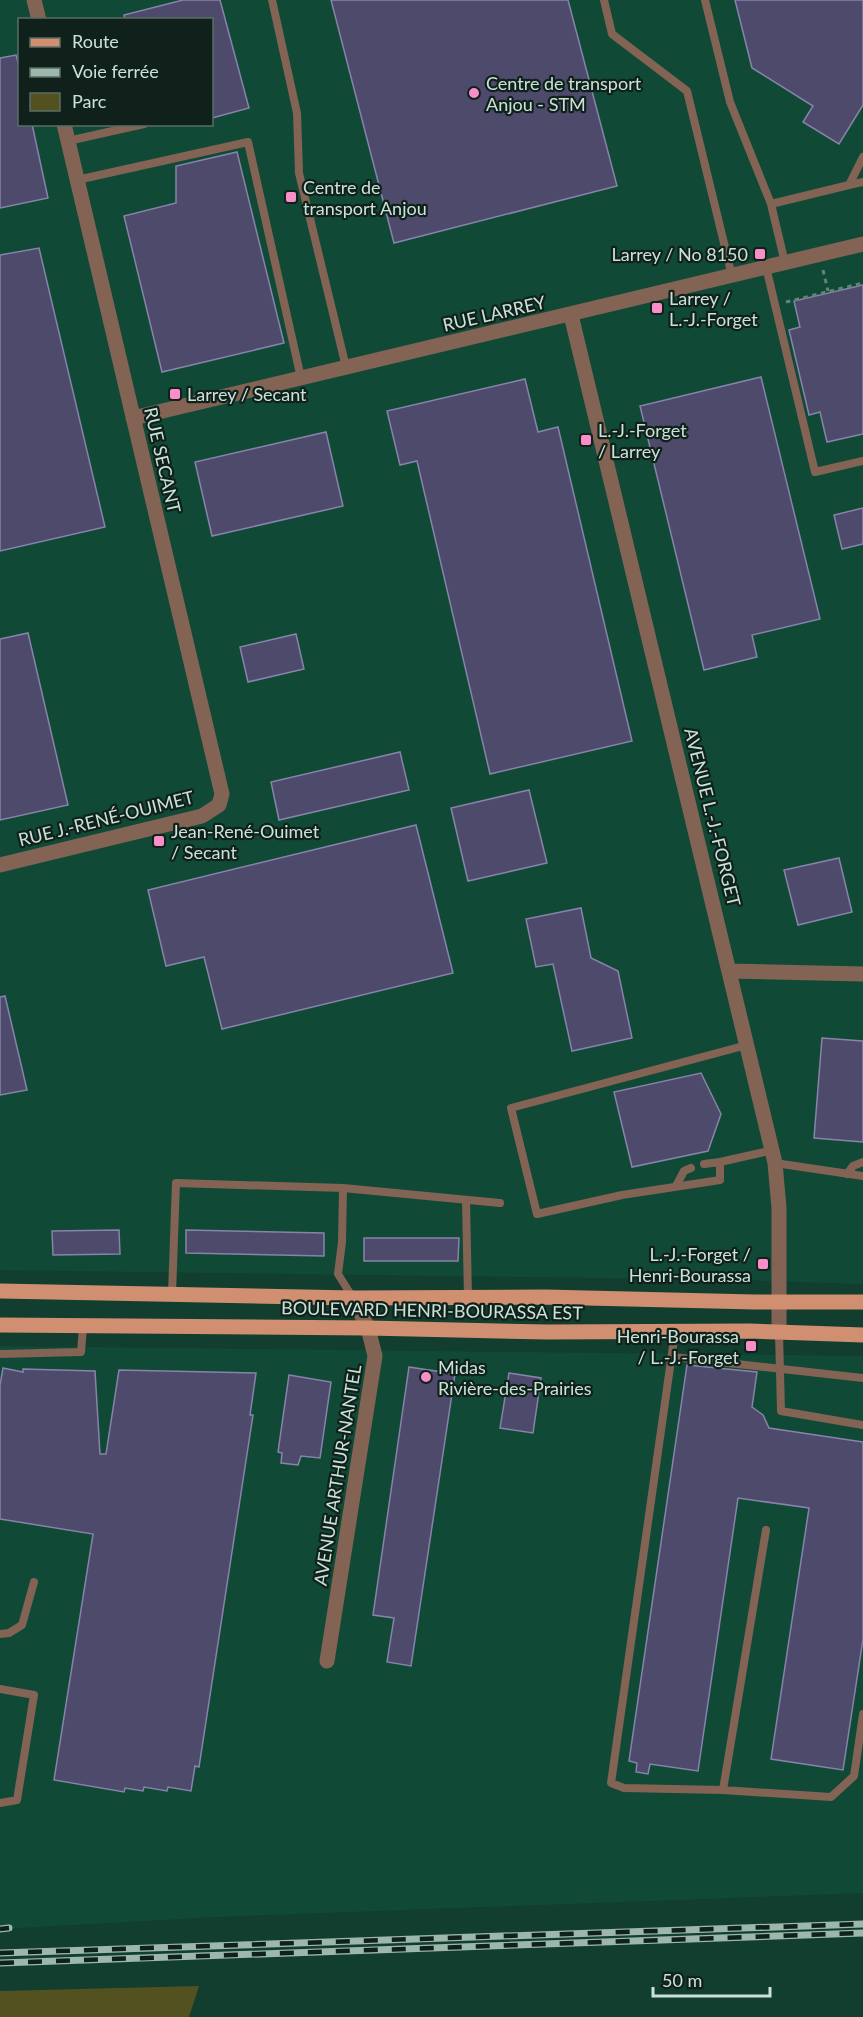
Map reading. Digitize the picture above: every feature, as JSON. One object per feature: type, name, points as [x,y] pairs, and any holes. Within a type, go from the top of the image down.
[{"type":"main road","name":"BOULEVARD HENRI-BOURASSA EST","points":[[0,1291],[352,1298],[863,1302]]},
{"type":"main road","name":"BOULEVARD HENRI-BOURASSA EST","points":[[0,1325],[547,1332],[749,1331],[863,1335]]},
{"type":"street","points":[[34,0],[38,18]]},
{"type":"street","name":"RUE SECANT","points":[[64,126],[222,794],[219,805]]},
{"type":"street","name":"RUE LARREY","points":[[134,418],[863,244]]},
{"type":"street","name":"AVENUE L.-J.-FORGET","points":[[571,315],[774,1156],[779,1208],[779,1333]]},
{"type":"street","name":"RUE J.-RENÉ-OUIMET","points":[[0,865],[202,816],[219,805]]},
{"type":"street","points":[[730,971],[863,974]]},
{"type":"street","name":"AVENUE ARTHUR-NANTEL","points":[[327,1661],[375,1356],[368,1328],[352,1298]]},
{"type":"lane","points":[[273,0],[297,113],[299,173],[346,367]]},
{"type":"lane","points":[[603,0],[612,34],[687,91],[732,276]]},
{"type":"lane","points":[[705,0],[730,102],[771,204],[785,263]]},
{"type":"lane","points":[[68,141],[135,126]]},
{"type":"lane","points":[[77,180],[248,142],[301,378]]},
{"type":"lane","points":[[849,185],[863,158]]},
{"type":"lane","points":[[771,204],[863,182]]},
{"type":"lane","points":[[766,267],[815,472],[863,461]]},
{"type":"lane","points":[[720,1162],[720,1180],[622,1195],[537,1214],[511,1108],[747,1046]]},
{"type":"lane","points":[[704,1164],[774,1156],[863,1176]]},
{"type":"lane","points":[[847,1174],[853,1166],[863,1162]]},
{"type":"lane","points":[[676,1186],[684,1171],[692,1168]]},
{"type":"lane","points":[[172,1294],[176,1183],[343,1188],[500,1203]]},
{"type":"lane","points":[[343,1188],[342,1242],[338,1274],[352,1298]]},
{"type":"lane","points":[[466,1201],[468,1298]]},
{"type":"lane","points":[[0,1354],[81,1352],[83,1327]]},
{"type":"lane","points":[[675,1332],[611,1783],[624,1788],[723,1790],[831,1797],[854,1776],[863,1714]]},
{"type":"lane","points":[[779,1333],[781,1412],[863,1425]]},
{"type":"lane","points":[[673,1357],[863,1378]]},
{"type":"lane","points":[[723,1790],[766,1530]]},
{"type":"lane","points":[[0,1634],[9,1633],[22,1625],[34,1582]]},
{"type":"lane","points":[[0,1689],[34,1695],[17,1800],[0,1803]]},
{"type":"path","points":[[823,270],[829,292]]},
{"type":"path","points":[[784,303],[863,283]]},
{"type":"shaded area","points":[[0,0],[863,0],[863,1284],[743,1280],[0,1270]]},
{"type":"shaded area","points":[[0,1346],[863,1356],[863,1893],[216,1917],[0,1929]]},
{"type":"green space","points":[[199,1986],[189,2017],[0,2017],[0,1991]]},
{"type":"building","points":[[183,0],[220,0],[249,108],[213,118],[213,18],[125,18],[124,15]]},
{"type":"building","name":"Centre de transport Anjou - STM","points":[[331,0],[568,0],[617,186],[394,243]]},
{"type":"building","points":[[735,0],[863,0],[863,105],[839,144],[803,122],[813,106],[752,68]]},
{"type":"building","points":[[16,55],[18,126],[32,126],[48,198],[0,208],[0,58]]},
{"type":"building","points":[[237,152],[284,343],[162,372],[124,216],[176,203],[176,166]]},
{"type":"building","points":[[39,248],[105,527],[0,551],[0,255]]},
{"type":"building","points":[[863,285],[863,434],[827,442],[820,412],[809,415],[789,330],[800,327],[794,301]]},
{"type":"building","points":[[761,377],[820,619],[752,635],[757,657],[704,670],[640,406]]},
{"type":"building","points":[[525,379],[538,432],[558,427],[632,741],[490,774],[417,461],[400,465],[387,411]]},
{"type":"building","points":[[326,432],[343,506],[212,536],[195,462]]},
{"type":"building","points":[[863,508],[863,544],[842,549],[834,515]]},
{"type":"building","points":[[28,633],[68,805],[0,820],[0,639]]},
{"type":"building","points":[[296,634],[304,669],[248,682],[240,647]]},
{"type":"building","points":[[400,752],[409,790],[279,820],[271,782]]},
{"type":"building","points":[[529,790],[547,863],[468,881],[451,808]]},
{"type":"building","points":[[416,825],[453,973],[222,1029],[204,957],[166,966],[148,890]]},
{"type":"building","points":[[839,858],[852,912],[798,925],[784,870]]},
{"type":"building","points":[[581,908],[591,958],[618,971],[632,1038],[572,1051],[553,964],[536,967],[526,919]]},
{"type":"building","points":[[5,996],[27,1090],[0,1095],[0,997]]},
{"type":"building","points":[[822,1038],[863,1041],[863,1142],[814,1138]]},
{"type":"building","points":[[701,1073],[721,1114],[708,1151],[632,1167],[614,1092]]},
{"type":"building","points":[[119,1230],[120,1254],[53,1255],[52,1231]]},
{"type":"building","points":[[186,1230],[324,1233],[324,1256],[186,1253]]},
{"type":"building","points":[[364,1238],[459,1238],[458,1261],[364,1261]]},
{"type":"building","points":[[687,1365],[757,1372],[752,1407],[763,1415],[769,1428],[863,1442],[863,1639],[843,1770],[771,1759],[809,1508],[738,1498],[698,1771],[650,1764],[648,1774],[636,1772],[637,1763],[629,1761]]},
{"type":"building","points":[[409,1367],[455,1374],[411,1666],[387,1662],[394,1618],[373,1615]]},
{"type":"building","points":[[3,1368],[23,1372],[23,1369],[95,1371],[100,1454],[106,1454],[119,1370],[256,1373],[250,1415],[253,1415],[199,1767],[195,1766],[191,1791],[168,1787],[167,1791],[144,1787],[143,1791],[125,1788],[124,1792],[54,1780],[93,1534],[0,1519],[0,1385]]},
{"type":"building","points":[[509,1373],[541,1378],[533,1433],[500,1428]]},
{"type":"building","points":[[289,1375],[331,1382],[320,1458],[301,1456],[298,1465],[281,1463],[282,1453],[278,1452]]},
{"type":"railway","points":[[0,1953],[863,1924]]},
{"type":"railway","points":[[0,1929],[9,1928]]},
{"type":"railway","points":[[0,1963],[863,1933]]},
{"type":"place","name":"Centre de transport Anjou - STM","points":[[474,93]]},
{"type":"place","name":"Centre de transport Anjou","points":[[291,197]]},
{"type":"place","name":"Larrey / No 8150","points":[[760,254]]},
{"type":"place","name":"Larrey / L.-J.-Forget","points":[[657,308]]},
{"type":"place","name":"Larrey / Secant","points":[[175,394]]},
{"type":"place","name":"L.-J.-Forget / Larrey","points":[[586,440]]},
{"type":"place","name":"Jean-René-Ouimet / Secant","points":[[159,841]]},
{"type":"place","name":"L.-J.-Forget / Henri-Bourassa","points":[[763,1264]]},
{"type":"place","name":"Henri-Bourassa / L.-J.-Forget","points":[[751,1346]]},
{"type":"place","name":"Midas Rivière-des-Prairies","points":[[426,1377]]}]
